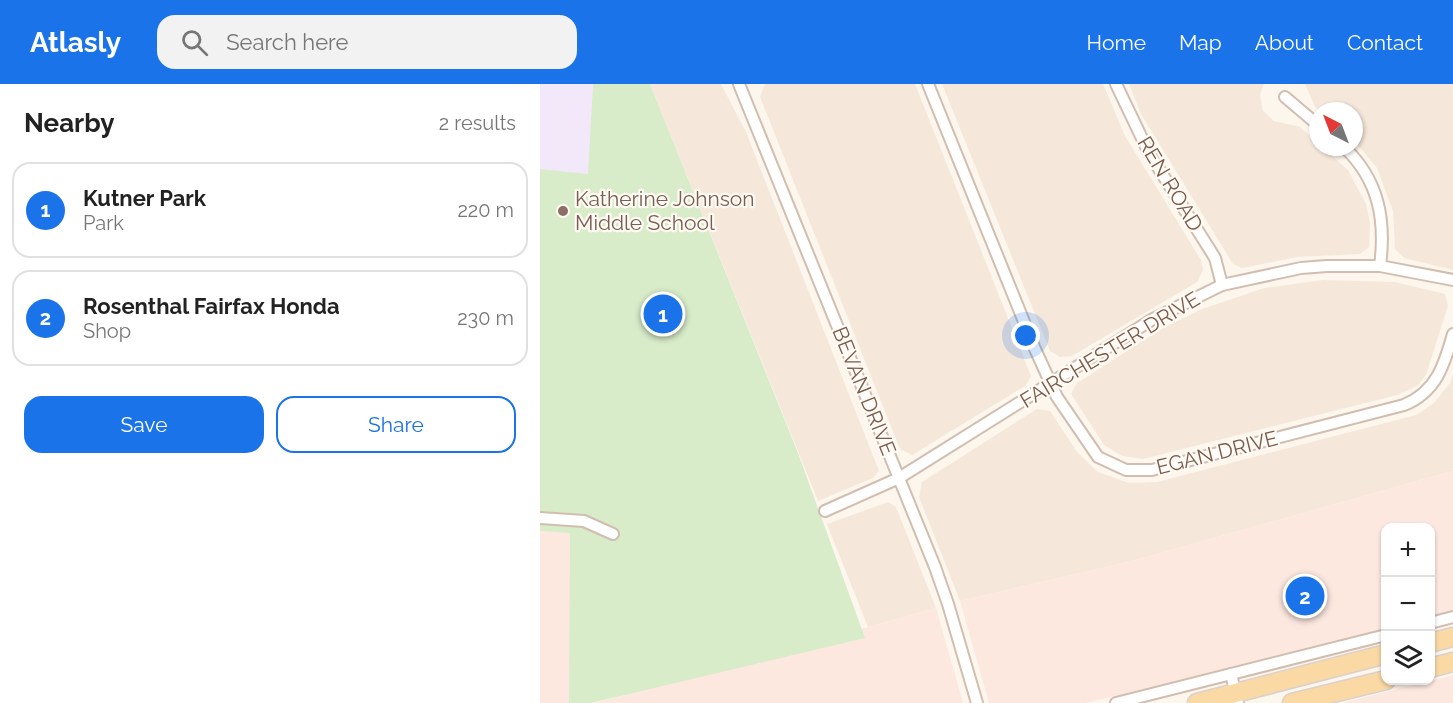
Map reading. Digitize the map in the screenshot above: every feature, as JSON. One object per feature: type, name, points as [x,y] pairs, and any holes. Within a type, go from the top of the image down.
[{"type":"main road","points":[[1435,642],[1453,637]]},
{"type":"main road","points":[[1197,703],[1237,698],[1381,655]]},
{"type":"main road","points":[[1435,667],[1453,662]]},
{"type":"main road","points":[[1292,703],[1381,681]]},
{"type":"street","name":"BEVAN DRIVE","points":[[739,84],[948,604],[977,703]]},
{"type":"street","name":"EGAN DRIVE","points":[[928,84],[1051,384],[1057,397],[1098,457],[1126,470],[1152,470],[1415,401],[1427,392],[1440,375],[1453,334]]},
{"type":"street","name":"REN ROAD","points":[[1116,84],[1149,153],[1215,258],[1222,285]]},
{"type":"street","points":[[1285,97],[1309,117]]},
{"type":"street","points":[[1352,156],[1369,177],[1378,199],[1382,225],[1380,266]]},
{"type":"street","name":"FAIRCHESTER DRIVE","points":[[825,511],[899,478],[1153,319],[1222,285],[1300,268],[1380,266],[1453,280]]},
{"type":"street","points":[[540,518],[584,522],[613,534]]},
{"type":"street","points":[[1435,622],[1453,617]]},
{"type":"street","points":[[1116,703],[1381,635]]},
{"type":"street","points":[[1231,674],[1237,698]]},
{"type":"shaded area","name":"Katherine Johnson Middle School","points":[[540,84],[593,84],[575,533],[540,531]]},
{"type":"shaded area","points":[[650,84],[721,84],[746,132],[879,471],[873,478],[818,501]]},
{"type":"shaded area","points":[[765,84],[915,84],[1031,376],[1025,386],[912,455],[900,449],[760,97]]},
{"type":"shaded area","points":[[942,84],[1103,84],[1125,136],[1201,260],[1203,270],[1197,282],[1072,356],[1060,357],[1050,351]]},
{"type":"shaded area","points":[[1129,84],[1264,84],[1260,95],[1263,111],[1274,121],[1300,127],[1309,135],[1309,156],[1332,156],[1348,170],[1366,204],[1370,223],[1369,247],[1360,254],[1298,257],[1242,268],[1233,264],[1141,114]]},
{"type":"shaded area","points":[[1305,84],[1453,84],[1453,270],[1404,258],[1395,249],[1393,211],[1377,168],[1363,151],[1363,102],[1313,102]]},
{"type":"shaded area","points":[[1323,280],[1395,282],[1445,294],[1448,306],[1426,375],[1417,386],[1397,395],[1143,459],[1122,456],[1104,445],[1071,394],[1077,383],[1163,328],[1202,309],[1264,288]]},
{"type":"shaded area","points":[[1453,375],[1453,471],[1132,561],[960,601],[919,497],[922,482],[1037,409],[1050,411],[1077,452],[1098,472],[1129,483],[1157,482],[1416,415],[1434,403],[1450,383]]},
{"type":"shaded area","points":[[1453,471],[1453,613],[1435,618],[1435,523],[1381,523],[1381,631],[1086,703],[989,703],[960,601],[1132,561]]},
{"type":"shaded area","points":[[888,502],[896,507],[936,608],[868,627],[827,524]]},
{"type":"shaded area","points":[[540,531],[575,533],[569,703],[540,703]]},
{"type":"shaded area","points":[[936,608],[963,703],[595,703]]},
{"type":"shaded area","points":[[1453,675],[1453,703],[1342,703],[1413,685],[1435,685],[1435,680]]},
{"type":"green space","points":[[593,84],[650,84],[798,453],[865,638],[591,703],[569,703],[570,533],[540,531],[540,169],[588,174]]},
{"type":"place","name":"Katherine Johnson Middle School","points":[[563,211]]},
{"type":"place","name":"Kutner Park","points":[[663,314]]},
{"type":"place","name":"Rosenthal Fairfax Honda","points":[[1305,596]]}]
